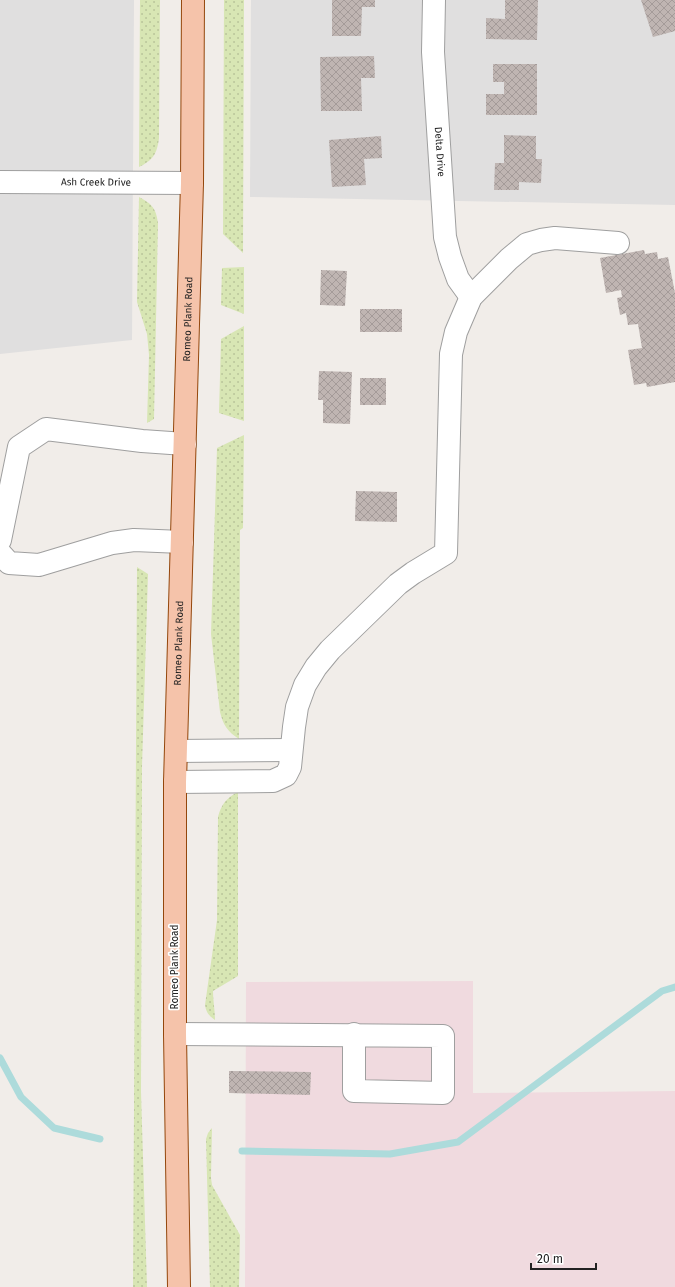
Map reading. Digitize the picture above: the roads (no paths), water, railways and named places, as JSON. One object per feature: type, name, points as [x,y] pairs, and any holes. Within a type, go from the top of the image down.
[{"type":"main road","name":"Romeo Plank Road","points":[[179,1287],[175,1034],[174,782],[192,183],[193,0]]},
{"type":"street","name":"Delta Drive","points":[[434,0],[434,60],[445,237],[458,279],[471,297]]},
{"type":"street","name":"Ash Creek Drive","points":[[0,182],[192,183]]},
{"type":"street","points":[[174,782],[273,781],[286,775],[290,767],[297,707],[306,685],[316,667],[330,650],[398,584],[446,553],[451,354],[456,332],[471,297],[509,259],[527,244],[556,238],[618,243]]},
{"type":"street","points":[[0,540],[19,447],[46,429],[142,442],[185,444]]},
{"type":"street","points":[[0,553],[9,563],[39,565],[112,543],[134,540],[182,542]]},
{"type":"street","points":[[176,751],[291,750]]},
{"type":"street","points":[[175,1034],[354,1034],[442,1036],[443,1093],[354,1091],[354,1034]]},
{"type":"waterway","points":[[242,1151],[390,1154],[458,1142],[662,991],[675,987]]},
{"type":"waterway","points":[[0,1058],[21,1097],[54,1128],[100,1139]]}]
